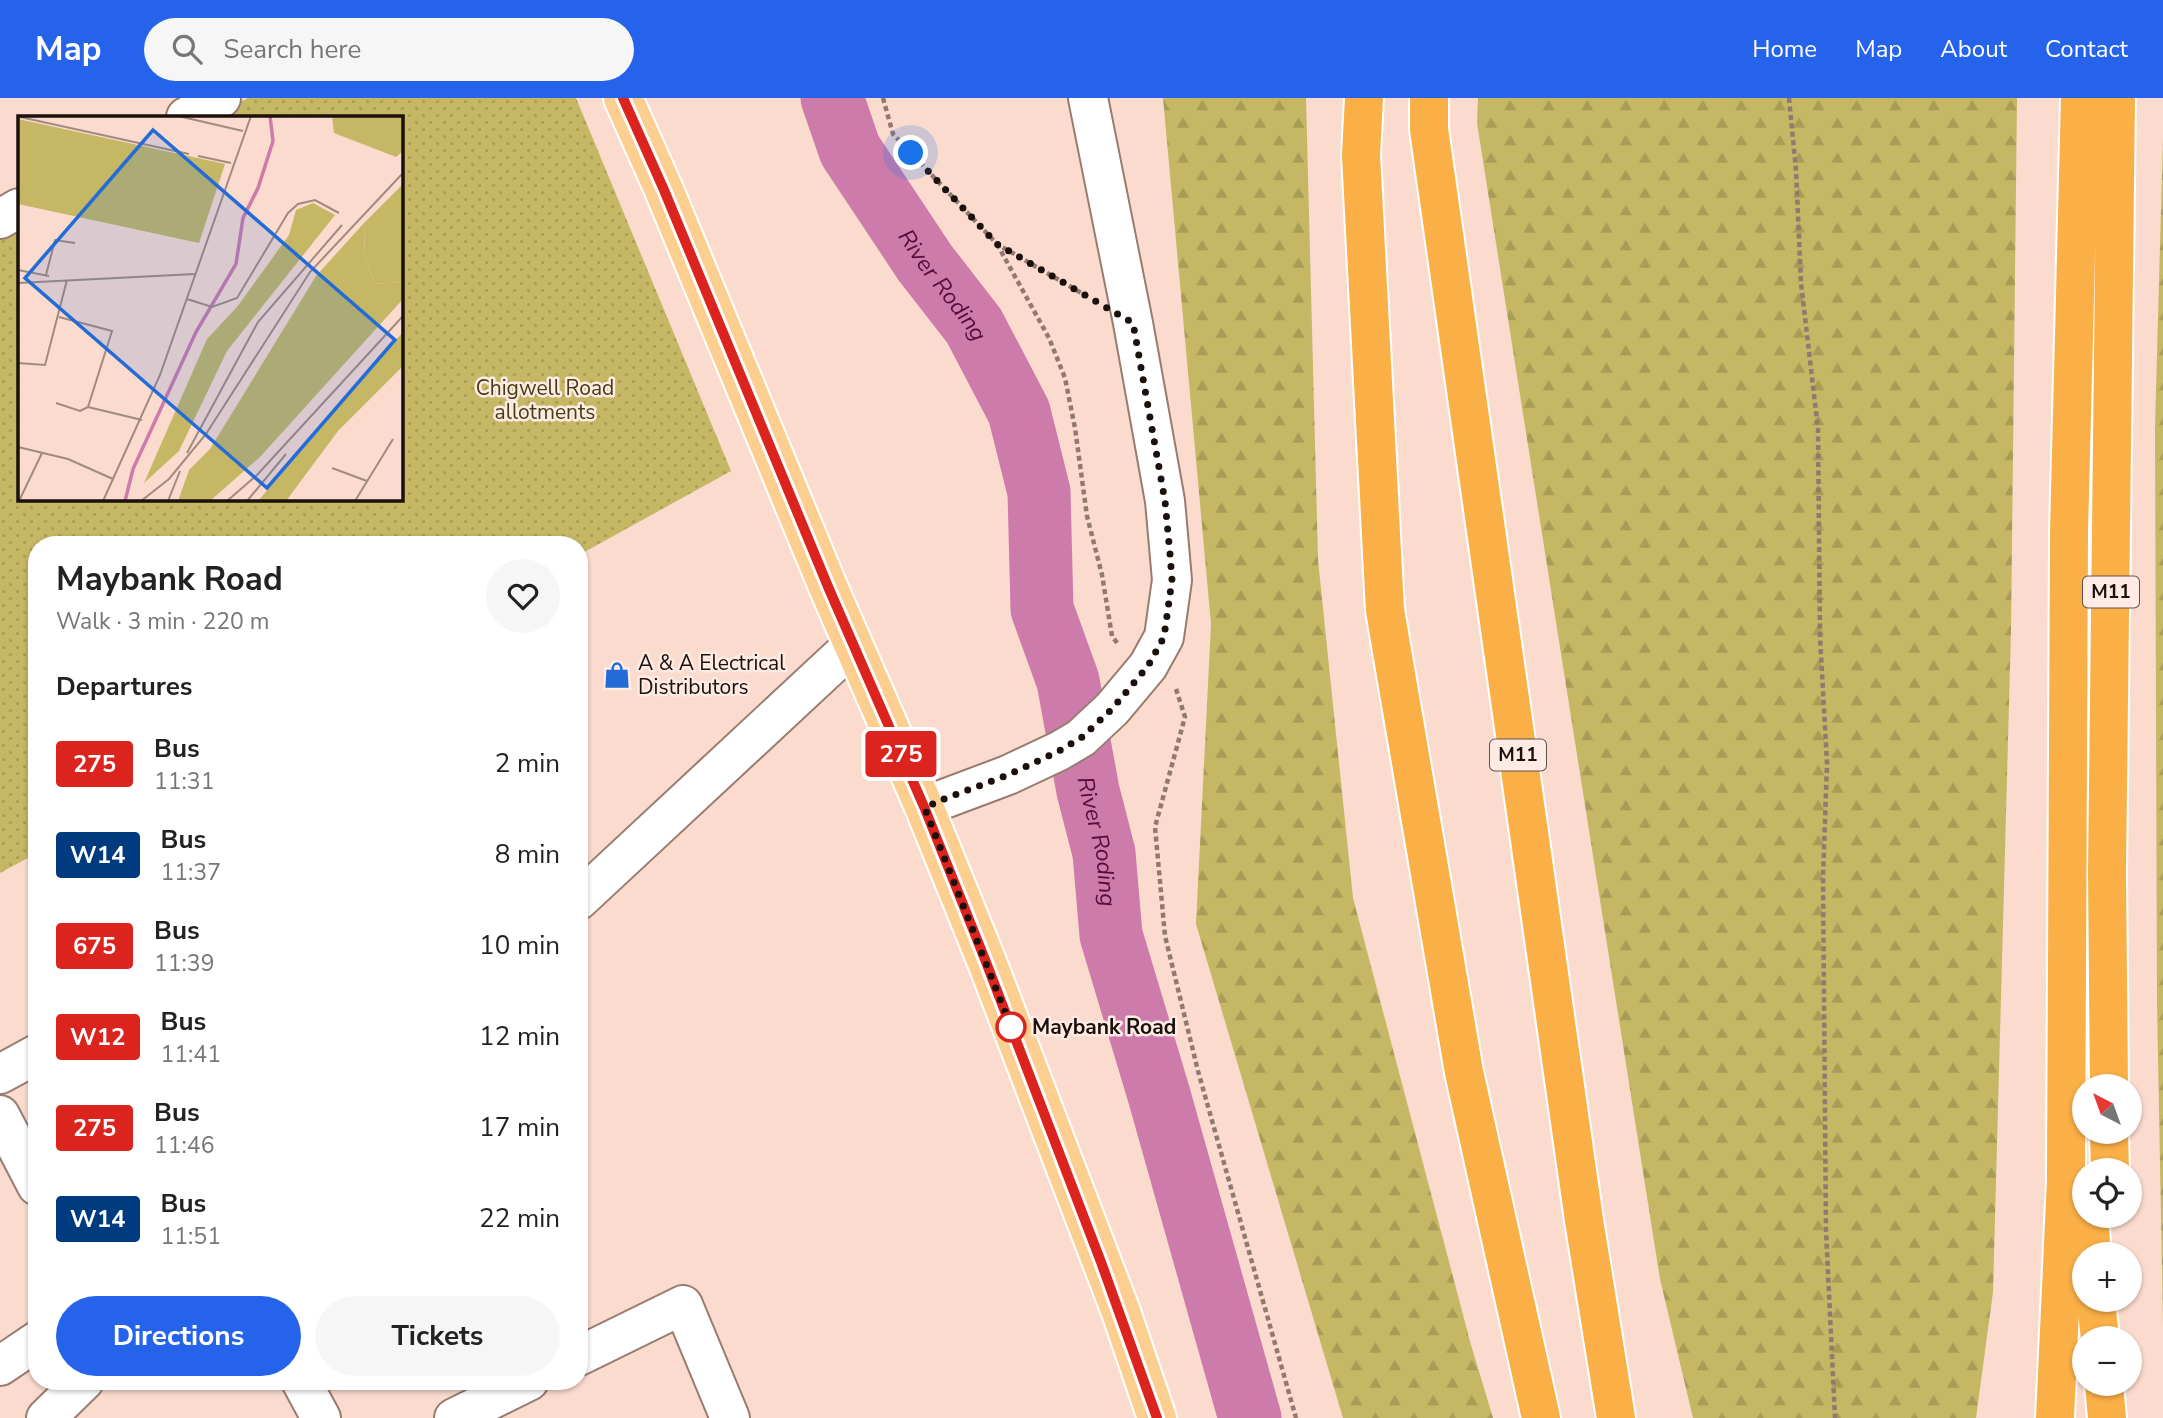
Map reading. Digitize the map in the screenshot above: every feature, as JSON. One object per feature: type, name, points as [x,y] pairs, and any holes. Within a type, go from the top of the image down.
[{"type":"highway","points":[[1364,98],[1361,155],[1385,610],[1464,1072],[1541,1418]]},
{"type":"highway","name":"M11","points":[[1429,98],[1429,129],[1584,1220],[1616,1418]]},
{"type":"highway","name":"M11","points":[[2055,1418],[2066,1180],[2069,533],[2080,98]]},
{"type":"highway","name":"M11","points":[[2109,1074],[2107,873],[2116,98]]},
{"type":"highway","name":"M11","points":[[2069,533],[2085,1158]]},
{"type":"highway","points":[[2105,1396],[2107,1418]]},
{"type":"highway","points":[[2116,1396],[2117,1418]]},
{"type":"main road","points":[[623,98],[853,645],[925,809],[992,975],[1116,1299],[1157,1418]]},
{"type":"street","points":[[188,116],[221,98]]},
{"type":"street","points":[[925,809],[936,802],[1008,775],[1081,738],[1112,709],[1148,666],[1164,637],[1172,580],[1165,501],[1088,98]]},
{"type":"street","points":[[0,219],[18,209]]},
{"type":"street","points":[[588,892],[853,645]]},
{"type":"street","points":[[0,1074],[28,1059]]},
{"type":"street","points":[[0,1115],[28,1169]]},
{"type":"street","points":[[588,1352],[683,1305],[730,1418]]},
{"type":"street","points":[[0,1366],[28,1347]]},
{"type":"street","points":[[0,1375],[28,1383]]},
{"type":"street","points":[[306,1390],[321,1418]]},
{"type":"street","points":[[454,1418],[511,1390]]},
{"type":"path","points":[[883,98],[893,134],[997,244],[1049,338],[1065,378],[1087,516],[1102,575],[1112,636],[1119,645]]},
{"type":"path","points":[[1789,98],[1796,170],[1801,283],[1818,429],[1820,636],[1827,763],[1823,878],[1826,1231],[1835,1418]]},
{"type":"path","points":[[997,244],[1133,323]]},
{"type":"path","points":[[1173,678],[1185,717],[1155,827],[1166,936],[1198,1072],[1296,1418]]},
{"type":"green space","name":"Chigwell Road allotments","points":[[248,98],[576,98],[731,471],[588,550],[588,536],[28,536],[28,858],[0,873],[0,234],[18,225],[18,500],[402,500],[402,116],[215,116]]},
{"type":"green space","points":[[1163,98],[1306,98],[1318,560],[1353,898],[1471,1345],[1493,1418],[1343,1418],[1196,924],[1211,624]]},
{"type":"green space","points":[[1478,98],[2017,98],[2011,630],[1993,1292],[1976,1418],[1693,1418],[1660,1279],[1477,123]]},
{"type":"green space","points":[[2163,138],[2163,1324],[2157,1002],[2155,426]]},
{"type":"waterway","name":"River Roding","points":[[832,98],[850,150],[925,263],[974,326],[1019,412],[1039,492],[1042,609],[1068,681],[1088,791],[1104,853],[1111,935],[1250,1418]]},
{"type":"bus line","name":"275","points":[[623,98],[664,190],[829,589],[925,809],[1121,1312],[1157,1418]]},
{"type":"place","name":"A & A Electrical Distributors","points":[[617,675]]},
{"type":"place","name":"Maybank Road","points":[[1011,1027]]},
{"type":"route","points":[[911,153],[997,244],[1133,323],[1165,501],[1172,580],[1164,637],[1148,666],[1112,709],[1081,738],[1008,775],[936,802],[925,809],[1015,1037],[1011,1027]]}]
